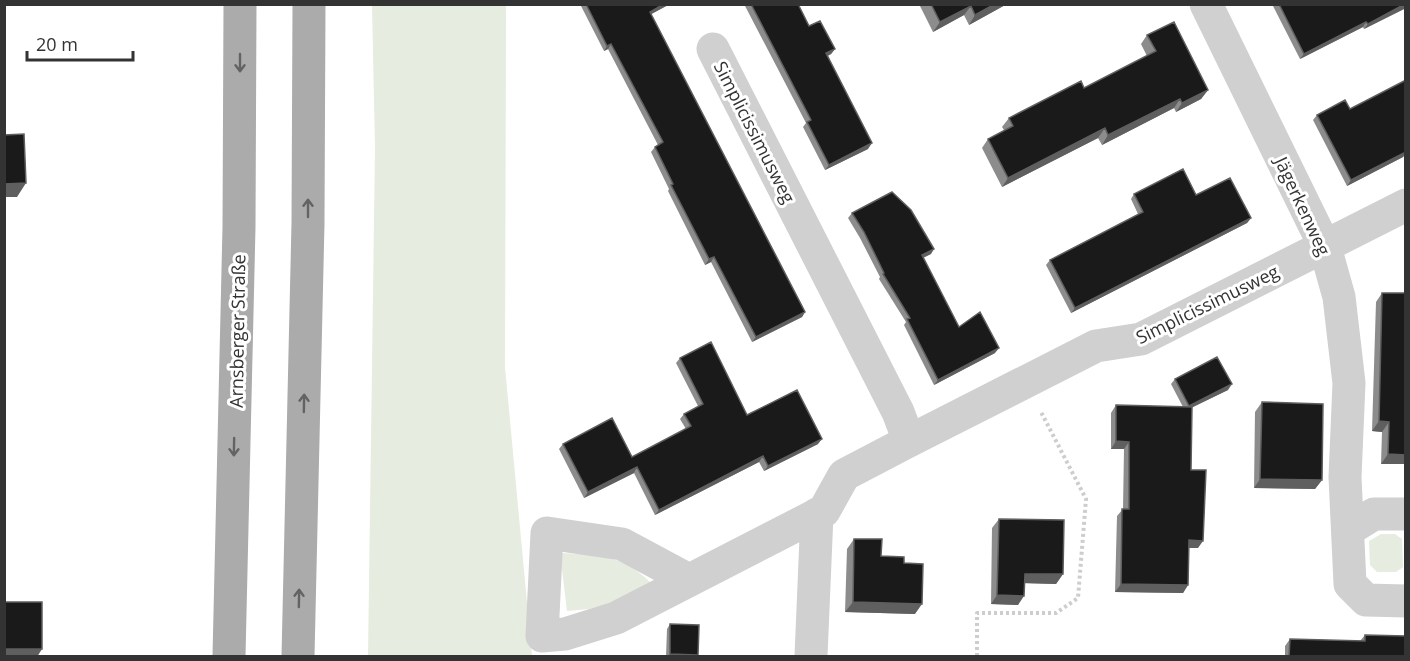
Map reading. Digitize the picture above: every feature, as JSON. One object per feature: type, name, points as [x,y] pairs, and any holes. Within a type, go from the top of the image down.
[{"type":"main road","name":"Arnsberger Straße","points":[[229,657],[239,227],[240,4]]},
{"type":"main road","points":[[298,657],[308,223],[309,4]]},
{"type":"street","name":"Jägerkenweg","points":[[1206,4],[1325,247],[1340,297],[1349,383],[1345,477],[1350,584],[1366,600],[1406,601]]},
{"type":"street","name":"Simplicissimusweg","points":[[713,49],[898,412],[909,441]]},
{"type":"street","name":"Simplicissimusweg","points":[[689,580],[824,511],[844,475],[909,441],[1096,346],[1142,339],[1406,205]]},
{"type":"street","points":[[811,657],[817,514]]},
{"type":"street","points":[[1348,530],[1374,514],[1406,514]]},
{"type":"path","points":[[976,657],[977,613],[1056,613],[1078,598],[1086,499],[1024,383]]},
{"type":"shaded area","points":[[372,5],[506,5],[505,367],[532,656],[368,656],[375,148]]},
{"type":"shaded area","points":[[1381,534],[1395,534],[1402,539],[1403,567],[1396,572],[1377,572],[1370,565],[1369,541]]},
{"type":"shaded area","points":[[560,553],[598,556],[619,561],[650,582],[625,600],[589,609],[567,611]]},
{"type":"building","points":[[586,4],[664,4],[650,12],[805,312],[756,337],[714,257],[709,259],[671,185],[673,184],[655,147],[663,142],[611,44],[607,46]]},
{"type":"building","points":[[751,4],[798,4],[809,26],[820,21],[835,49],[826,53],[872,143],[829,165],[807,122],[811,120]]},
{"type":"building","points":[[931,4],[995,4],[975,15],[971,6],[940,22]]},
{"type":"building","points":[[1279,4],[1405,4],[1304,54]]},
{"type":"building","points":[[1174,22],[1208,90],[1182,103],[1180,99],[1108,135],[1105,128],[1008,178],[988,139],[1013,126],[1009,118],[1081,81],[1084,88],[1156,51],[1147,35]]},
{"type":"building","points":[[1406,80],[1406,152],[1351,180],[1317,115],[1345,100],[1350,109]]},
{"type":"building","points":[[24,134],[26,183],[4,184],[4,135]]},
{"type":"building","points":[[1183,169],[1196,195],[1230,178],[1251,218],[1075,308],[1050,260],[1143,212],[1134,194]]},
{"type":"building","points":[[892,192],[911,210],[934,249],[922,255],[959,327],[980,312],[999,348],[938,380],[907,319],[910,318],[883,274],[864,232],[852,213]]},
{"type":"building","points":[[1382,293],[1406,293],[1406,455],[1388,454],[1389,422],[1379,421]]},
{"type":"building","points":[[711,342],[747,415],[797,390],[822,439],[768,466],[763,456],[659,510],[637,467],[588,492],[563,444],[612,418],[632,457],[691,426],[684,414],[703,404],[680,358]]},
{"type":"building","points":[[1217,357],[1232,384],[1189,406],[1175,379]]},
{"type":"building","points":[[1262,402],[1323,404],[1322,480],[1260,479]]},
{"type":"building","points":[[1116,405],[1192,407],[1191,470],[1206,470],[1203,541],[1189,540],[1188,585],[1121,584],[1122,509],[1129,509],[1129,442],[1116,441]]},
{"type":"building","points":[[999,519],[1064,520],[1063,574],[1025,574],[1024,596],[997,595]]},
{"type":"building","points":[[854,539],[882,539],[881,556],[904,557],[904,563],[923,564],[922,604],[853,602]]},
{"type":"building","points":[[4,602],[42,602],[42,649],[4,649]]},
{"type":"building","points":[[670,624],[699,625],[698,655],[670,654]]},
{"type":"building","points":[[1365,635],[1406,636],[1406,657],[1289,657],[1290,639],[1365,641]]}]
